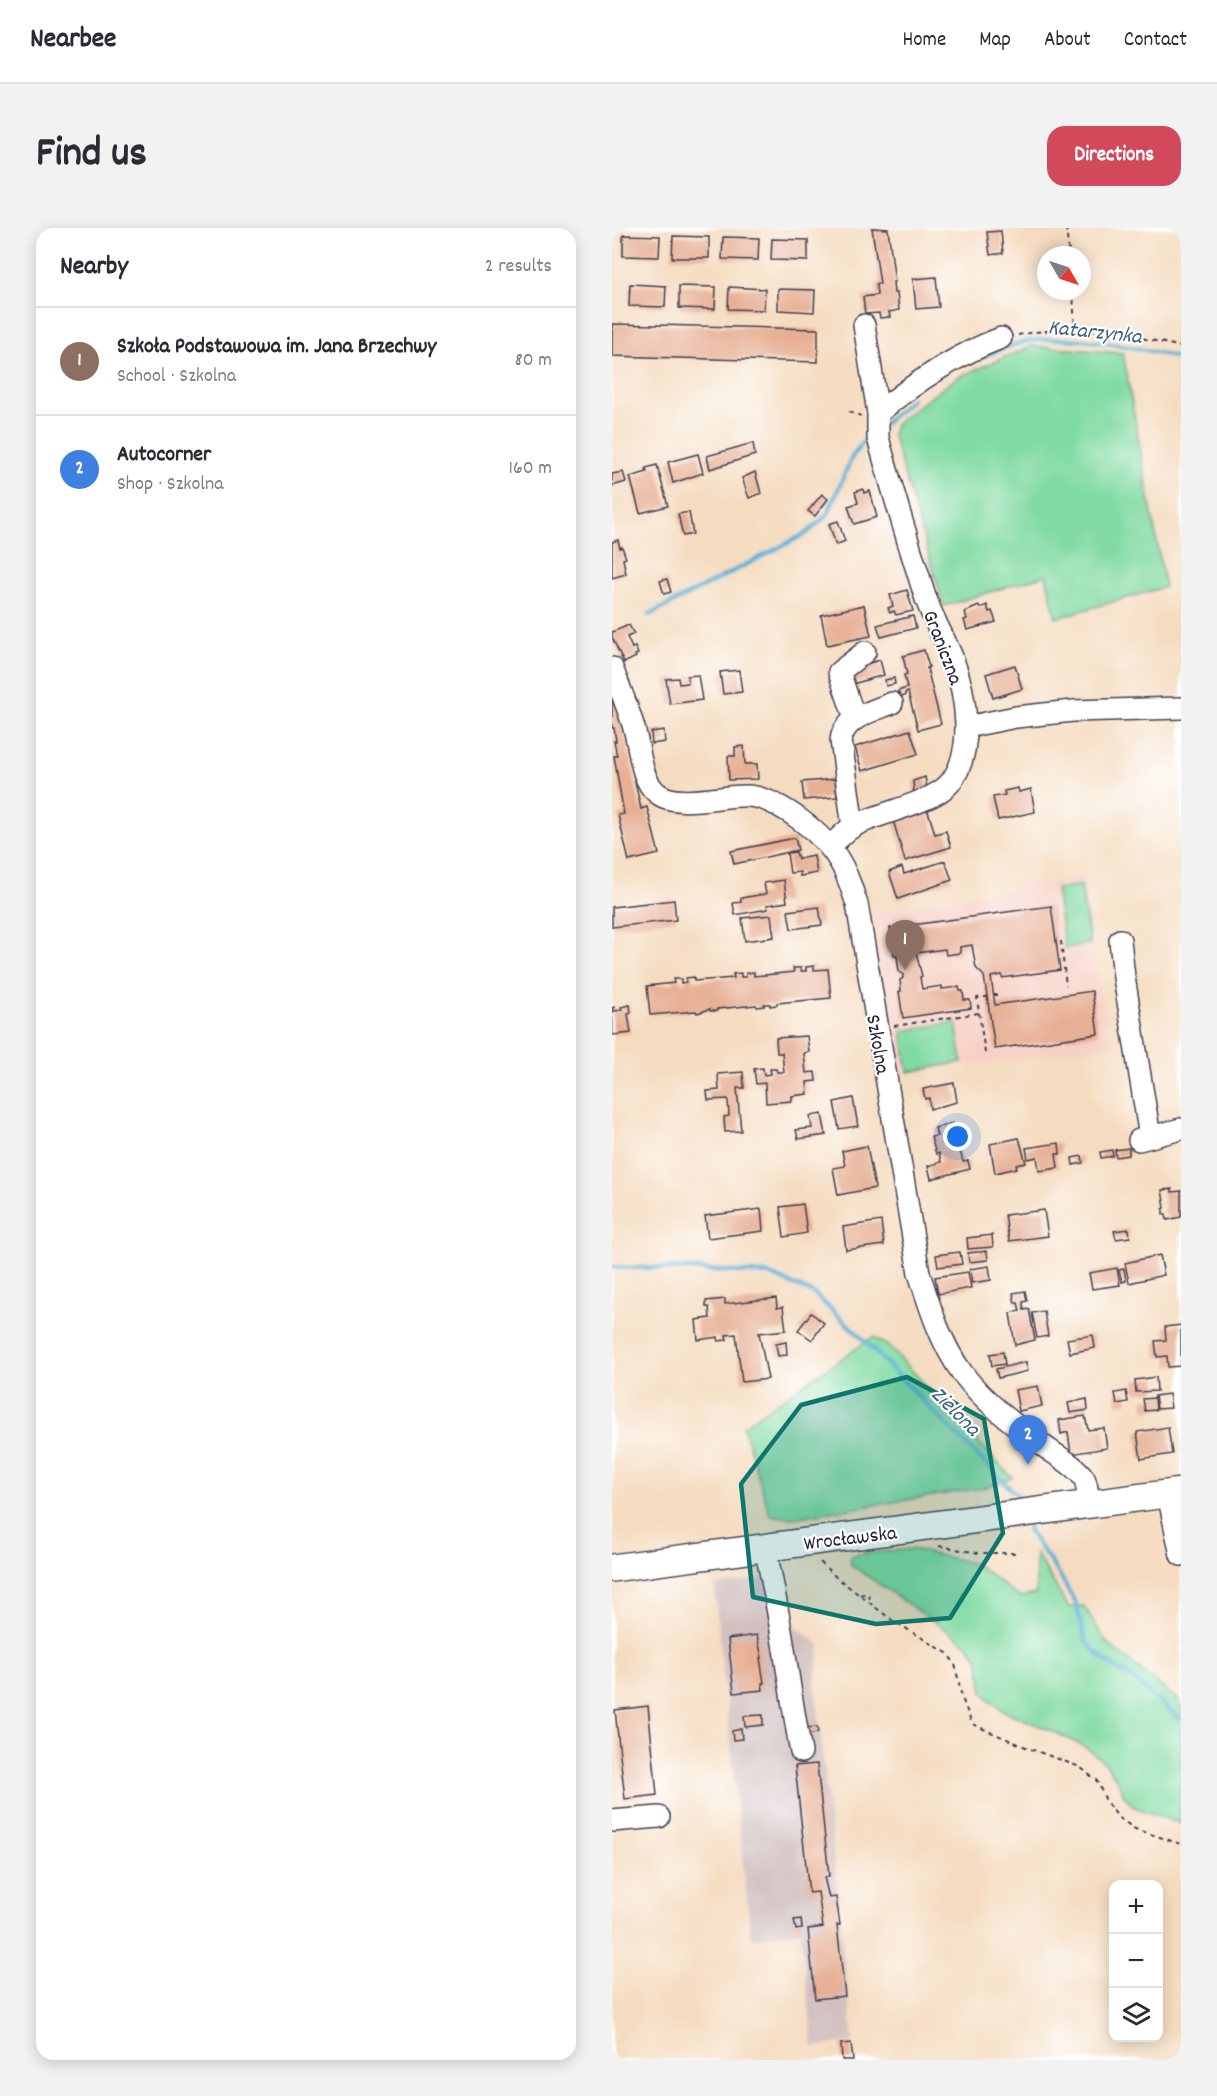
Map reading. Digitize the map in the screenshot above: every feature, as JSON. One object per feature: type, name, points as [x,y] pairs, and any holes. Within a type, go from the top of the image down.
[{"type":"main road","name":"Wrocławska","points":[[612,1568],[1174,1493]]},
{"type":"street","name":"Graniczna","points":[[830,847],[853,826],[921,800],[947,786],[958,770],[966,727],[964,701],[953,659],[927,602],[878,438],[878,413],[864,325]]},
{"type":"street","points":[[878,413],[945,364],[1001,338]]},
{"type":"street","points":[[855,719],[839,672],[865,652]]},
{"type":"street","name":"Szkolna","points":[[612,668],[617,692],[647,782],[660,796],[669,801],[739,796],[759,798],[798,819],[830,847],[843,867],[857,904],[876,1029],[919,1273],[940,1332],[962,1373],[984,1398],[1011,1422],[1074,1468],[1084,1479],[1089,1505]]},
{"type":"street","points":[[853,826],[841,740],[842,731],[855,719],[892,703]]},
{"type":"street","points":[[966,727],[1016,717],[1073,711],[1181,708]]},
{"type":"street","points":[[1120,940],[1144,1139],[1181,1129]]},
{"type":"street","points":[[1174,1493],[1181,1555]]},
{"type":"street","points":[[765,1548],[801,1752]]},
{"type":"street","points":[[612,1821],[659,1817]]},
{"type":"path","points":[[1066,228],[1068,246]]},
{"type":"path","points":[[1073,300],[1075,331]]},
{"type":"path","points":[[1001,338],[1051,330],[1075,331],[1146,339],[1181,347]]},
{"type":"path","points":[[1060,941],[1066,986]]},
{"type":"path","points":[[985,1053],[977,998],[987,997]]},
{"type":"path","points":[[876,1029],[979,1013]]},
{"type":"path","points":[[816,1541],[820,1562],[892,1620],[947,1653],[955,1664],[962,1698],[972,1724],[1080,1767],[1097,1780],[1107,1803],[1119,1818],[1135,1829],[1181,1844]]},
{"type":"path","points":[[934,1544],[978,1553],[1016,1553]]},
{"type":"path","points":[[859,1595],[866,1593],[870,1603]]},
{"type":"highlighted area","points":[[907,1377],[984,1419],[1003,1533],[950,1618],[876,1624],[753,1597],[741,1484],[801,1405]]},
{"type":"shaded area","points":[[1081,877],[1110,1046],[896,1075],[871,913]]},
{"type":"shaded area","points":[[780,1576],[786,1619],[820,1645],[815,1681],[853,2041],[813,2047],[801,1931],[751,1938],[714,1586]]},
{"type":"green space","points":[[1032,346],[1123,353],[1165,587],[1056,618],[1046,575],[944,606],[892,433],[897,422],[958,377]]},
{"type":"green space","points":[[1081,885],[1090,944],[1065,948],[1056,889]]},
{"type":"green space","points":[[956,1022],[962,1062],[908,1072],[902,1031]]},
{"type":"green space","points":[[873,1337],[890,1347],[1012,1478],[983,1488],[792,1518],[770,1515],[743,1426]]},
{"type":"green space","points":[[912,1549],[976,1564],[1019,1597],[1036,1594],[1036,1553],[1068,1607],[1084,1606],[1107,1643],[1181,1702],[1181,1824],[1134,1807],[1124,1795],[1107,1765],[1090,1750],[1002,1710],[983,1692],[978,1658],[968,1645],[851,1565],[850,1556]]},
{"type":"building","points":[[872,228],[888,229],[895,282],[893,282],[894,293],[897,293],[899,310],[889,312],[890,317],[880,318],[879,313],[865,314],[863,297],[877,295],[876,284],[880,284]]},
{"type":"building","points":[[1001,231],[1003,253],[990,255],[987,232]]},
{"type":"building","points":[[623,235],[660,236],[659,257],[623,256]]},
{"type":"building","points":[[673,236],[709,237],[709,258],[672,258]]},
{"type":"building","points":[[723,237],[759,238],[758,260],[722,259]]},
{"type":"building","points":[[772,239],[808,240],[808,261],[771,260]]},
{"type":"building","points":[[936,277],[939,307],[916,309],[913,279]]},
{"type":"building","points":[[630,284],[666,286],[665,307],[629,306]]},
{"type":"building","points":[[679,286],[716,287],[715,309],[679,308]]},
{"type":"building","points":[[729,287],[765,289],[764,310],[728,309]]},
{"type":"building","points":[[778,289],[815,290],[814,312],[778,310]]},
{"type":"building","points":[[612,324],[818,329],[818,362],[612,356]]},
{"type":"building","points":[[753,443],[755,455],[710,469],[707,456]]},
{"type":"building","points":[[698,454],[703,473],[673,483],[668,462]]},
{"type":"building","points":[[657,465],[668,506],[640,513],[630,477],[647,472],[646,468]]},
{"type":"building","points":[[623,472],[626,482],[612,486],[612,474]]},
{"type":"building","points":[[755,472],[761,493],[749,498],[742,478]]},
{"type":"building","points":[[863,489],[864,493],[870,491],[877,517],[854,524],[848,506],[858,503],[855,492]]},
{"type":"building","points":[[822,494],[828,499],[815,516],[808,511]]},
{"type":"building","points":[[689,512],[693,534],[683,536],[678,514]]},
{"type":"building","points":[[838,521],[845,541],[836,545],[829,524]]},
{"type":"building","points":[[618,540],[626,558],[623,559],[626,574],[612,578],[612,542]]},
{"type":"building","points":[[667,579],[671,592],[664,594],[660,581]]},
{"type":"building","points":[[907,590],[913,611],[896,615],[894,611],[890,613],[888,608],[893,606],[890,595]]},
{"type":"building","points":[[864,605],[871,636],[827,645],[821,615]]},
{"type":"building","points":[[987,605],[996,622],[967,630],[964,620],[967,619],[965,612]]},
{"type":"building","points":[[913,616],[916,628],[881,637],[877,625]]},
{"type":"building","points":[[629,625],[634,634],[627,637],[638,654],[624,663],[612,637],[612,632]]},
{"type":"building","points":[[924,650],[941,724],[918,730],[908,692],[905,696],[900,697],[898,691],[907,688],[903,656]]},
{"type":"building","points":[[880,660],[884,675],[849,685],[845,670]]},
{"type":"building","points":[[1015,665],[1022,689],[993,698],[986,674]]},
{"type":"building","points":[[739,670],[742,692],[723,694],[720,672]]},
{"type":"building","points":[[698,675],[702,700],[670,704],[666,679],[678,678],[679,684],[688,683],[687,676]]},
{"type":"building","points":[[894,678],[895,684],[886,686],[885,680]]},
{"type":"building","points":[[615,699],[621,716],[641,809],[647,807],[659,854],[629,861],[618,815],[624,814],[614,756],[617,756],[614,728],[612,728],[612,700]]},
{"type":"building","points":[[664,730],[665,742],[652,744],[651,732]]},
{"type":"building","points":[[910,730],[918,754],[862,771],[855,747]]},
{"type":"building","points":[[744,746],[745,764],[757,764],[758,779],[729,780],[728,756],[735,756],[735,747]]},
{"type":"building","points":[[925,777],[927,788],[914,794],[913,781]]},
{"type":"building","points":[[835,779],[837,797],[804,800],[802,782]]},
{"type":"building","points":[[1018,788],[1019,792],[1031,789],[1035,812],[998,820],[993,797],[1005,795],[1004,791]]},
{"type":"building","points":[[927,808],[935,834],[946,831],[951,847],[905,861],[893,820]]},
{"type":"building","points":[[795,838],[798,850],[734,864],[731,851]]},
{"type":"building","points":[[796,852],[798,859],[814,856],[817,873],[800,876],[800,872],[790,873],[787,853]]},
{"type":"building","points":[[945,861],[952,880],[898,899],[889,872],[902,867],[904,874]]},
{"type":"building","points":[[784,880],[787,902],[767,905],[768,909],[735,915],[733,903],[741,902],[741,898],[766,894],[764,883]]},
{"type":"building","points":[[674,900],[676,920],[612,927],[612,907]]},
{"type":"building","points":[[1051,906],[1060,970],[1002,978],[1002,975],[991,977],[995,1005],[1092,991],[1098,1034],[995,1049],[984,976],[976,968],[972,945],[960,947],[960,953],[946,955],[945,949],[916,953],[922,976],[920,977],[922,989],[942,986],[942,989],[959,987],[960,991],[963,991],[964,1000],[970,1000],[971,1008],[903,1018],[899,992],[903,974],[899,972],[897,956],[894,956],[890,928]]},
{"type":"building","points":[[819,907],[822,925],[791,929],[788,911]]},
{"type":"building","points":[[771,915],[774,937],[745,941],[742,918]]},
{"type":"building","points":[[814,966],[814,970],[828,969],[831,998],[777,1003],[777,1005],[770,1006],[770,1004],[764,1004],[764,1006],[757,1007],[756,1005],[717,1009],[717,1011],[710,1011],[710,1009],[697,1013],[696,1011],[650,1015],[647,986],[674,983],[673,979],[681,979],[681,983],[686,982],[686,978],[694,977],[694,981],[734,978],[733,974],[741,973],[741,977],[746,977],[746,973],[754,972],[754,976],[794,972],[793,968],[806,971],[806,967]]},
{"type":"building","points":[[630,1005],[631,1013],[628,1014],[631,1033],[613,1035],[612,1008],[614,1007],[615,1011],[622,1010],[621,1007]]},
{"type":"building","points":[[807,1036],[809,1052],[804,1053],[806,1073],[815,1072],[816,1081],[807,1082],[808,1094],[792,1096],[792,1101],[766,1103],[765,1083],[756,1084],[754,1069],[763,1068],[764,1075],[771,1074],[770,1069],[784,1072],[782,1053],[777,1053],[776,1038]]},
{"type":"building","points":[[743,1072],[744,1088],[737,1088],[741,1131],[725,1132],[724,1117],[729,1116],[728,1099],[708,1100],[707,1091],[719,1090],[718,1074]]},
{"type":"building","points":[[954,1083],[957,1102],[930,1109],[929,1098],[925,1099],[923,1089]]},
{"type":"building","points":[[853,1098],[858,1126],[839,1129],[834,1102]]},
{"type":"building","points":[[822,1114],[826,1135],[798,1139],[796,1130],[812,1128],[810,1116]]},
{"type":"building","points":[[953,1123],[963,1162],[968,1161],[970,1169],[931,1179],[928,1166],[941,1162],[931,1137],[937,1136],[935,1128]]},
{"type":"building","points":[[1019,1138],[1026,1163],[1016,1165],[1017,1168],[995,1173],[990,1144]]},
{"type":"building","points":[[1059,1143],[1060,1154],[1056,1154],[1058,1168],[1039,1171],[1037,1157],[1028,1159],[1026,1148]]},
{"type":"building","points":[[867,1146],[875,1188],[838,1195],[833,1168],[845,1166],[842,1151]]},
{"type":"building","points":[[1129,1148],[1129,1155],[1116,1157],[1115,1150]]},
{"type":"building","points":[[1112,1150],[1113,1156],[1101,1158],[1100,1152]]},
{"type":"building","points":[[1082,1156],[1083,1163],[1073,1165],[1072,1158]]},
{"type":"building","points":[[1172,1189],[1172,1192],[1181,1191],[1181,1217],[1167,1220],[1166,1214],[1163,1214],[1165,1208],[1162,1190]]},
{"type":"building","points":[[803,1204],[807,1233],[784,1237],[780,1207]]},
{"type":"building","points":[[761,1209],[763,1231],[708,1238],[705,1216]]},
{"type":"building","points":[[1044,1210],[1048,1236],[1009,1241],[1005,1215]]},
{"type":"building","points":[[881,1221],[884,1245],[846,1250],[843,1227]]},
{"type":"building","points":[[1129,1229],[1130,1237],[1116,1239],[1114,1231]]},
{"type":"building","points":[[992,1235],[993,1247],[968,1249],[967,1238]]},
{"type":"building","points":[[987,1251],[988,1260],[969,1262],[968,1253]]},
{"type":"building","points":[[960,1252],[962,1264],[938,1267],[936,1255]]},
{"type":"building","points":[[1160,1255],[1164,1275],[1129,1283],[1125,1263]]},
{"type":"building","points":[[989,1266],[991,1280],[972,1283],[970,1269]]},
{"type":"building","points":[[1117,1268],[1120,1285],[1092,1289],[1089,1273]]},
{"type":"building","points":[[1124,1269],[1126,1281],[1122,1282],[1119,1270]]},
{"type":"building","points":[[968,1272],[971,1288],[938,1294],[935,1277]]},
{"type":"building","points":[[1025,1291],[1027,1301],[1023,1302],[1024,1310],[1029,1309],[1035,1340],[1015,1345],[1010,1313],[1020,1311],[1013,1293]]},
{"type":"building","points":[[776,1298],[777,1308],[783,1307],[786,1330],[759,1333],[768,1379],[742,1382],[736,1334],[726,1335],[727,1340],[718,1341],[718,1337],[698,1340],[696,1320],[710,1318],[706,1301],[725,1299],[725,1304]]},
{"type":"building","points":[[1044,1311],[1048,1336],[1037,1338],[1032,1313]]},
{"type":"building","points":[[811,1313],[824,1323],[812,1340],[798,1330]]},
{"type":"building","points":[[1181,1325],[1181,1366],[1168,1367],[1167,1356],[1157,1357],[1155,1341],[1166,1340],[1165,1327]]},
{"type":"building","points":[[1093,1335],[1095,1348],[1070,1353],[1067,1339]]},
{"type":"building","points":[[786,1342],[787,1355],[778,1356],[776,1344]]},
{"type":"building","points":[[1003,1352],[1005,1364],[992,1366],[990,1354]]},
{"type":"building","points":[[1026,1362],[1028,1371],[998,1378],[996,1369]]},
{"type":"building","points":[[1156,1377],[1157,1391],[1136,1392],[1135,1380]]},
{"type":"building","points":[[1038,1386],[1042,1406],[1019,1411],[1015,1390]]},
{"type":"building","points":[[1126,1391],[1128,1402],[1117,1404],[1115,1393]]},
{"type":"building","points":[[1169,1394],[1171,1408],[1157,1409],[1155,1396]]},
{"type":"building","points":[[1155,1398],[1156,1410],[1145,1411],[1143,1399]]},
{"type":"building","points":[[1087,1399],[1088,1410],[1070,1413],[1068,1403]]},
{"type":"building","points":[[1085,1416],[1088,1430],[1104,1428],[1107,1448],[1071,1454],[1068,1432],[1061,1434],[1059,1420]]},
{"type":"building","points":[[1168,1427],[1172,1454],[1141,1459],[1137,1432]]},
{"type":"building","points":[[757,1635],[762,1658],[760,1658],[763,1690],[734,1693],[728,1639]]},
{"type":"building","points":[[648,1706],[657,1795],[625,1799],[615,1710]]},
{"type":"building","points":[[763,1715],[763,1725],[745,1727],[744,1716]]},
{"type":"building","points":[[817,1727],[818,1733],[806,1735],[805,1728]]},
{"type":"building","points":[[741,1729],[742,1739],[733,1740],[732,1731]]},
{"type":"building","points":[[817,1764],[829,1876],[824,1877],[829,1898],[836,1897],[845,1996],[815,1999],[808,1929],[823,1927],[818,1892],[809,1893],[795,1766]]},
{"type":"building","points":[[801,1919],[802,1929],[796,1930],[794,1920]]},
{"type":"building","points":[[851,2043],[853,2060],[842,2060],[841,2044]]},
{"type":"waterway","name":"Katarzynka","points":[[980,358],[1020,343],[1057,339],[1100,342],[1181,359]]},
{"type":"waterway","name":"Katarzynka","points":[[885,423],[912,399]]},
{"type":"waterway","name":"Katarzynka","points":[[649,615],[807,533],[827,515],[852,457],[866,438]]},
{"type":"waterway","name":"Zielona","points":[[612,1267],[768,1274],[813,1293],[857,1333],[1018,1496],[1021,1503]]},
{"type":"waterway","name":"Zielona","points":[[1027,1523],[1029,1531],[1059,1574],[1076,1604],[1086,1642],[1103,1659],[1134,1680],[1181,1720]]},
{"type":"place","name":"Szkoła Podstawowa im. Jana Brzechwy","points":[[905,970]]},
{"type":"place","name":"Autocorner","points":[[1028,1465]]}]
